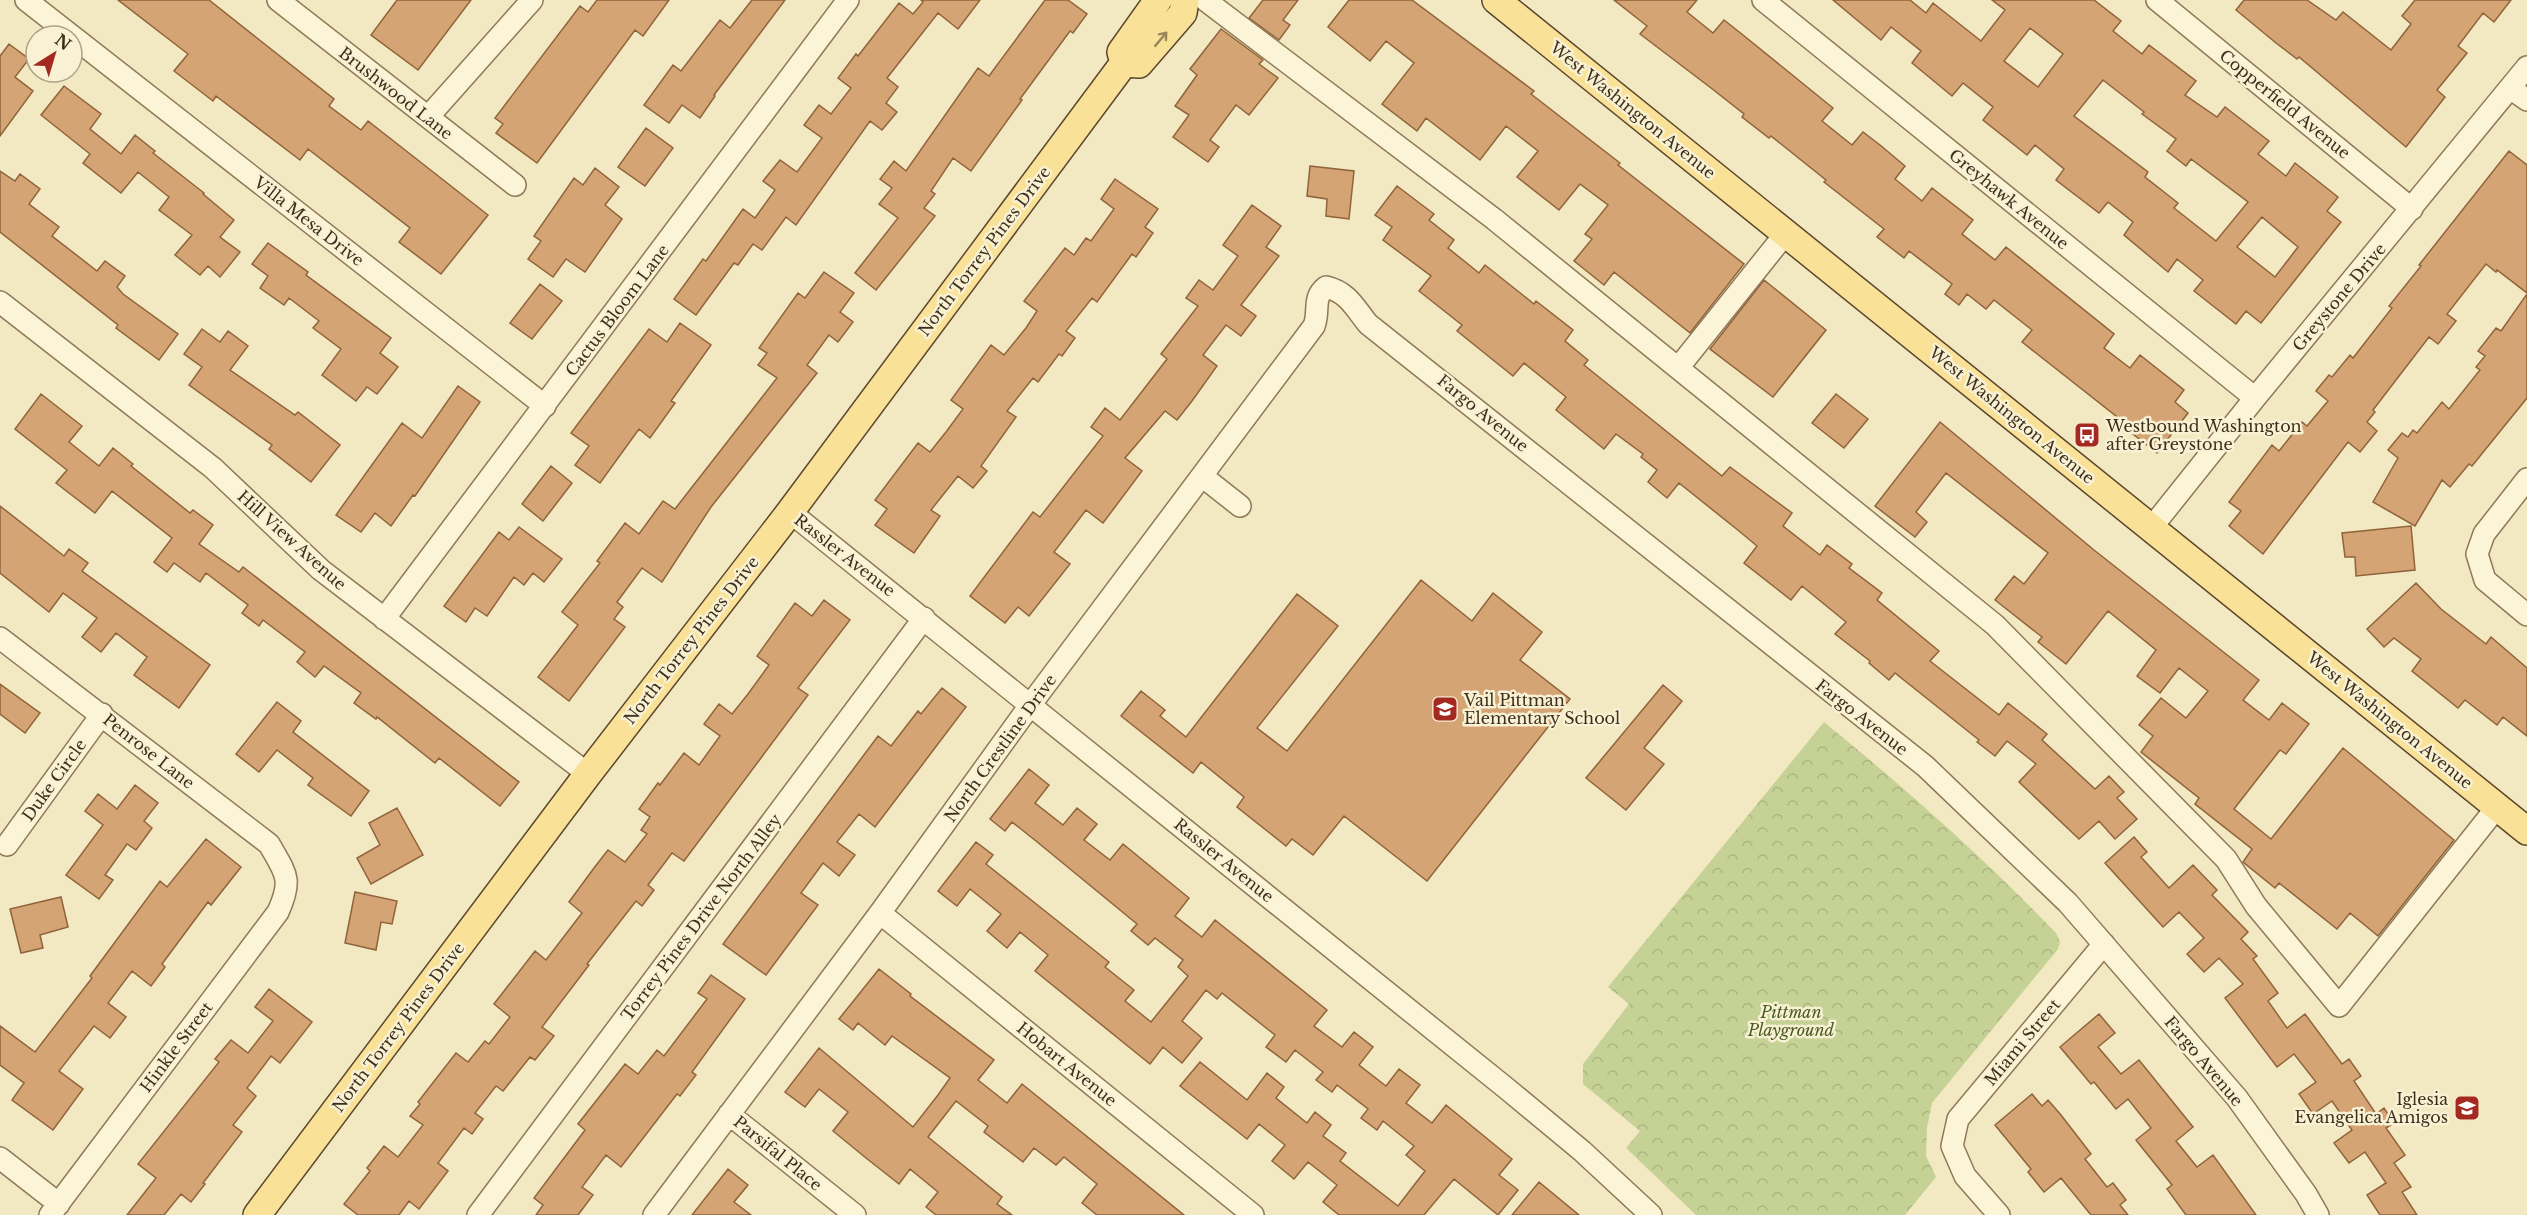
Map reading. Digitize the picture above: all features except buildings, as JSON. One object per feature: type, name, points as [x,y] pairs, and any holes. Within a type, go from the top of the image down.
[{"type":"main road","name":"North Torrey Pines Drive","points":[[257,1215],[588,774],[790,512],[1124,63],[1120,52],[1158,0]]},
{"type":"main road","points":[[1124,63],[1139,64],[1183,13],[1185,0]]},
{"type":"main road","name":"West Washington Avenue","points":[[1496,0],[2527,831]]},
{"type":"street","name":"Villa Mesa Drive","points":[[26,0],[57,24]]},
{"type":"street","name":"Brushwood Lane","points":[[278,0],[515,185]]},
{"type":"street","points":[[428,117],[532,0]]},
{"type":"street","name":"Cactus Bloom Lane","points":[[384,619],[848,0]]},
{"type":"street","points":[[1205,0],[1494,219],[1995,625],[2226,860],[2256,906],[2339,1006],[2497,807]]},
{"type":"street","name":"Greyhawk Avenue","points":[[1763,0],[2254,398]]},
{"type":"street","name":"Copperfield Avenue","points":[[2157,0],[2412,209]]},
{"type":"street","name":"Villa Mesa Drive","points":[[84,45],[545,406]]},
{"type":"street","name":"Greystone Drive","points":[[2152,527],[2254,398],[2412,209],[2518,94],[2527,67]]},
{"type":"street","points":[[1678,368],[1786,233]]},
{"type":"street","name":"North Crestline Drive","points":[[654,1215],[880,913],[1031,704],[1314,326],[1318,312],[1316,302],[1319,293],[1326,287],[1337,290]]},
{"type":"street","name":"Fargo Avenue","points":[[1337,290],[1353,302],[1368,324],[1925,766],[2068,903],[2104,944],[2237,1098],[2319,1215]]},
{"type":"street","name":"Hill View Avenue","points":[[0,302],[213,468],[321,570],[588,774]]},
{"type":"street","points":[[1202,476],[1240,506]]},
{"type":"street","points":[[2527,479],[2484,534],[2477,554],[2486,580],[2527,615]]},
{"type":"street","name":"Rassler Avenue","points":[[790,512],[1506,1088],[1582,1151],[1651,1215]]},
{"type":"street","name":"Torrey Pines Drive North Alley","points":[[478,1215],[924,618]]},
{"type":"street","name":"Penrose Lane","points":[[0,638],[269,844],[286,874]]},
{"type":"street","name":"Duke Circle","points":[[7,845],[102,714]]},
{"type":"street","name":"Hinkle Street","points":[[55,1209],[278,912],[287,893],[286,874]]},
{"type":"street","name":"Hobart Avenue","points":[[880,913],[1253,1215]]},
{"type":"street","name":"Miami Street","points":[[1999,1215],[1965,1176],[1952,1146],[1958,1119],[2104,944]]},
{"type":"street","name":"Parsifal Place","points":[[729,1114],[855,1215]]},
{"type":"street","points":[[0,1158],[55,1209]]},
{"type":"green space","name":"Pittman Playground","points":[[1824,722],[1972,850],[2056,933],[2060,942],[2058,949],[1932,1103],[1927,1128],[1926,1156],[1936,1177],[1905,1215],[1696,1215],[1626,1148],[1640,1131],[1583,1084],[1583,1064],[1629,1004],[1608,987]]},
{"type":"place","name":"Westbound Washington after Greystone","points":[[2087,435]]},
{"type":"place","name":"Vail Pittman Elementary School","points":[[1445,709]]},
{"type":"place","name":"Iglesia Evangelica Amigos","points":[[2467,1108]]}]
